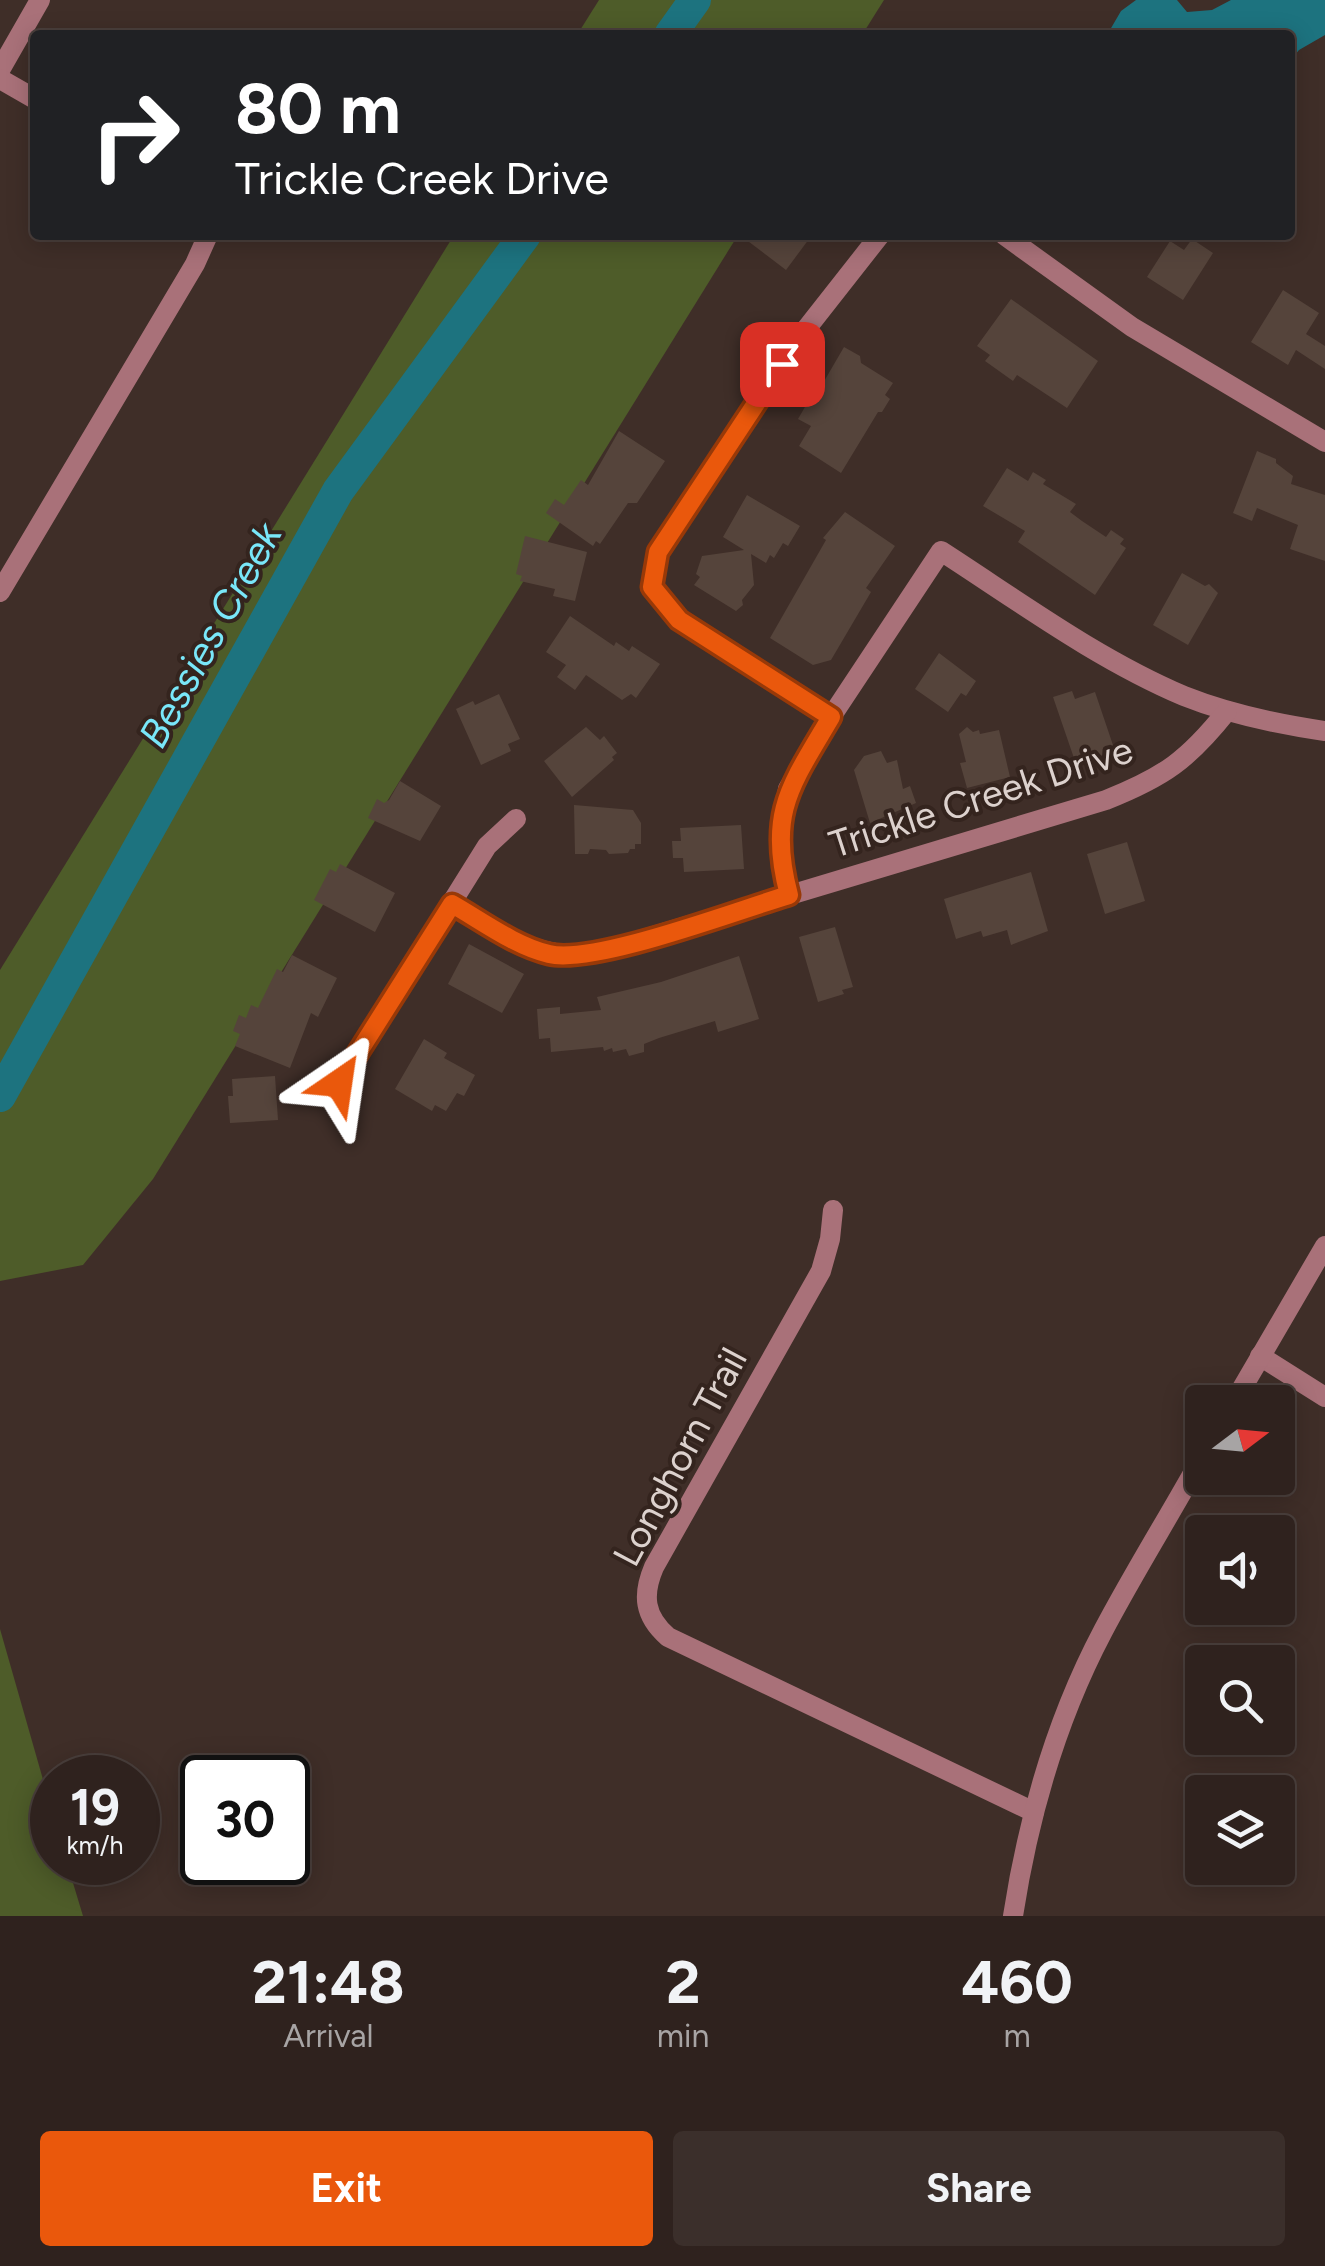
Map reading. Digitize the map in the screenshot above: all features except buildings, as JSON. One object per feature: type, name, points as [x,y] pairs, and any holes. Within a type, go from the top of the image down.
[{"type":"street","points":[[0,70],[40,0]]},
{"type":"street","points":[[0,79],[30,96]]},
{"type":"street","points":[[0,592],[206,240]]},
{"type":"street","points":[[831,717],[679,620],[652,587],[658,552],[803,333],[876,240]]},
{"type":"street","points":[[1011,240],[1132,327],[1325,442]]},
{"type":"street","points":[[789,895],[779,843],[788,789],[941,550],[1088,647],[1186,696],[1227,711],[1325,732]]},
{"type":"street","name":"Trickle Creek Drive","points":[[452,904],[526,945],[563,957],[600,952],[1106,800],[1156,778],[1190,755],[1227,711]]},
{"type":"street","points":[[339,1083],[487,846],[516,819]]},
{"type":"street","name":"Longhorn Trail","points":[[833,1210],[821,1271],[654,1567],[646,1586],[646,1607],[654,1625],[668,1637],[1034,1812]]},
{"type":"street","points":[[1244,1385],[1325,1246]]},
{"type":"street","points":[[1260,1356],[1325,1397]]},
{"type":"street","points":[[1014,1916],[1034,1812],[1077,1691],[1102,1633],[1185,1487]]},
{"type":"green space","points":[[599,0],[884,0],[865,30],[580,30]]},
{"type":"green space","points":[[451,240],[735,240],[153,1179],[83,1265],[0,1281],[0,970]]},
{"type":"green space","points":[[0,1629],[36,1755],[30,1755],[30,1885],[74,1885],[83,1916],[0,1916]]},
{"type":"water","points":[[1136,0],[1177,0],[1187,12],[1212,10],[1231,0],[1325,0],[1325,35],[1295,55],[1295,30],[1110,30],[1121,11]]},
{"type":"waterway","name":"Bessies Creek","points":[[674,30],[695,0]]},
{"type":"waterway","name":"Bessies Creek","points":[[0,1096],[338,491],[521,240]]},
{"type":"route","points":[[339,1083],[452,904],[544,954],[563,957],[600,952],[789,895],[779,843],[788,789],[831,717],[679,620],[652,587],[658,552],[782,364]]}]
